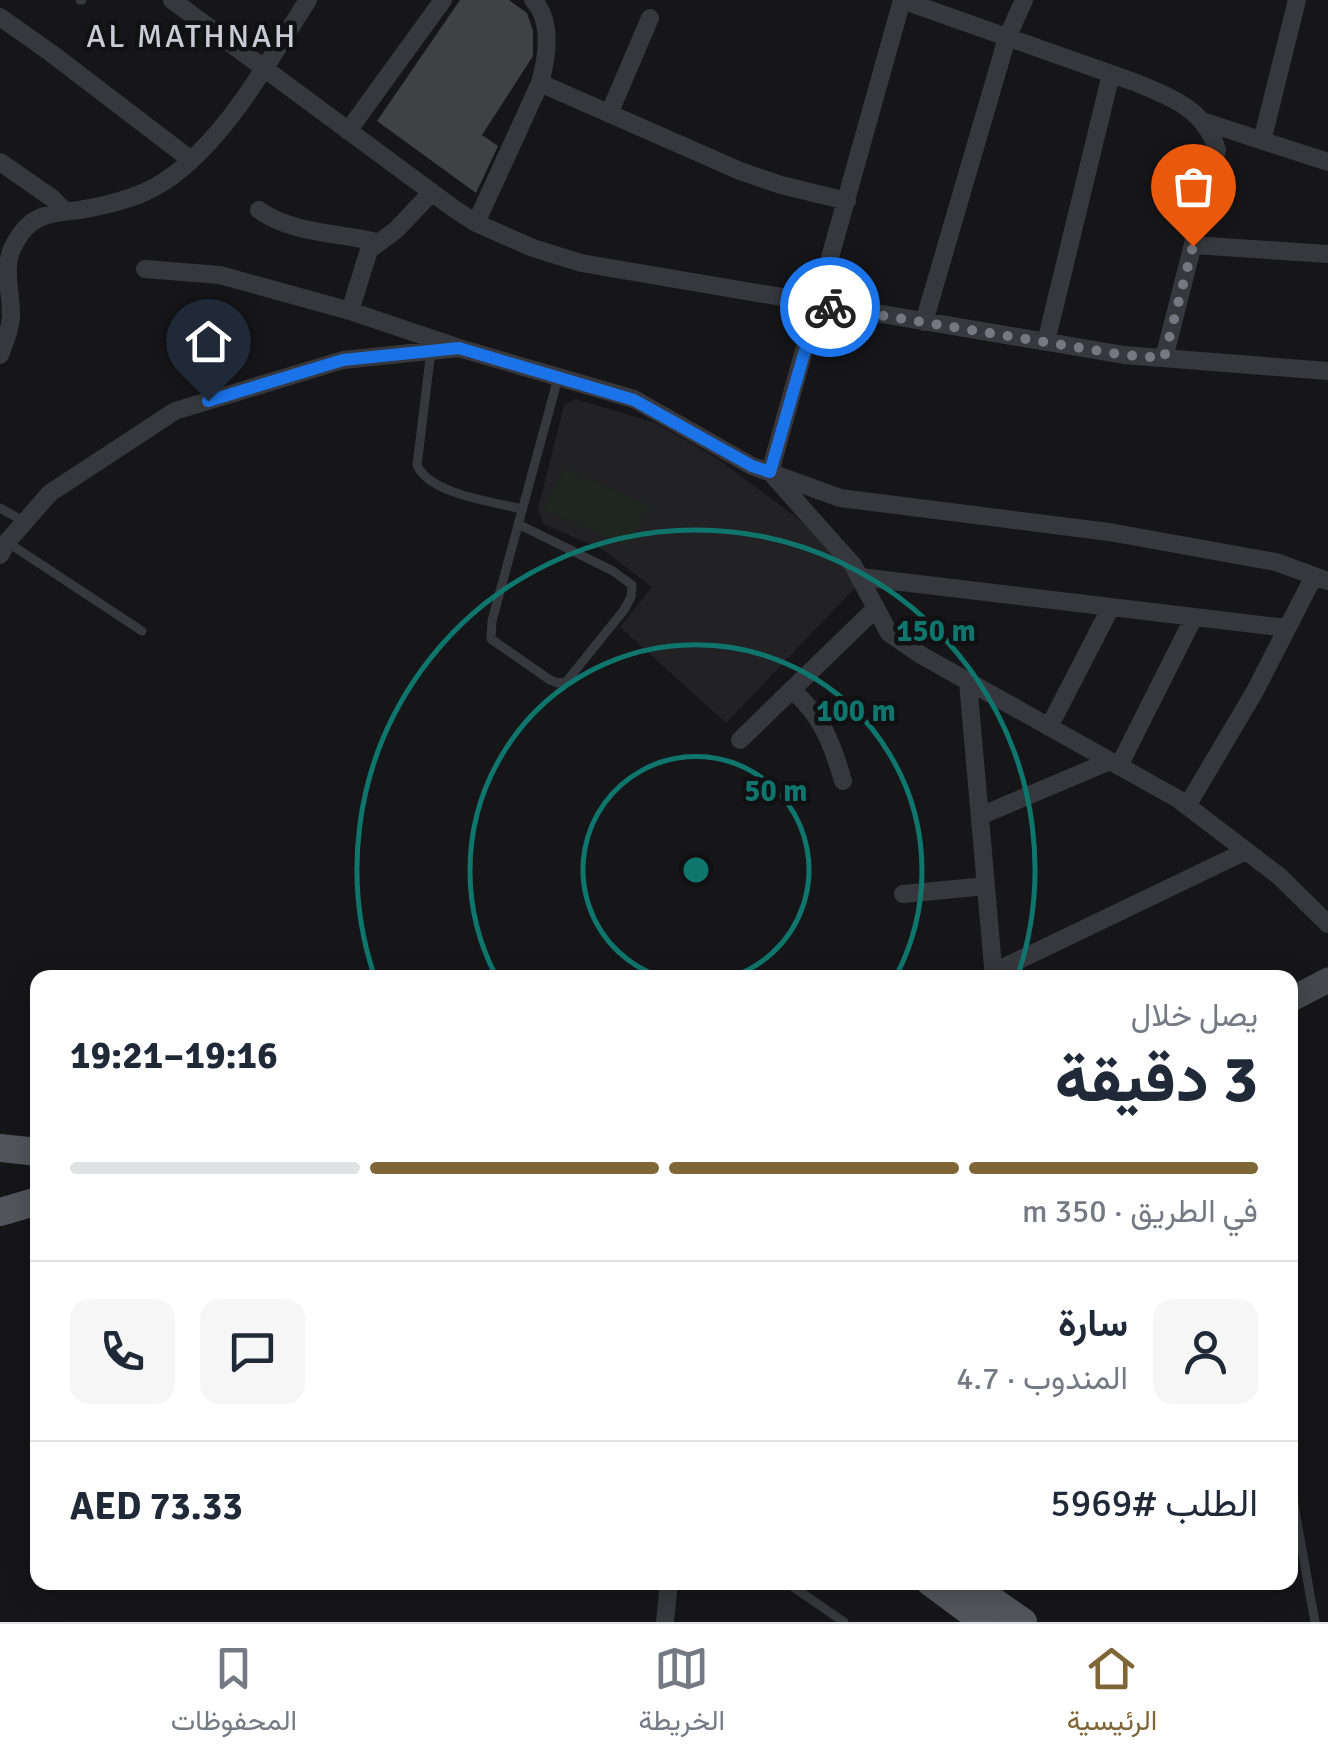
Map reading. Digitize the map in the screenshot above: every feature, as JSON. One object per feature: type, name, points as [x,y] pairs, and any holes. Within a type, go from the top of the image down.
[{"type":"main road","points":[[0,1148],[30,1151]]},
{"type":"main road","points":[[0,1212],[30,1203]]},
{"type":"main road","points":[[941,1590],[984,1622]]},
{"type":"main road","points":[[977,1590],[1023,1622]]},
{"type":"street","points":[[172,0],[476,223],[533,248],[581,263],[1124,355],[1328,371]]},
{"type":"street","points":[[0,355],[10,320],[8,260],[24,229],[54,211],[116,202],[154,188],[191,160],[216,136],[308,0]]},
{"type":"street","points":[[348,131],[442,0]]},
{"type":"street","points":[[476,223],[546,62],[546,33],[540,6],[533,0]]},
{"type":"street","points":[[770,472],[902,0],[1165,94],[1205,122],[1217,150],[1164,358]]},
{"type":"street","points":[[924,322],[1006,38],[1024,0]]},
{"type":"street","points":[[1262,140],[1297,0]]},
{"type":"street","points":[[0,17],[191,160]]},
{"type":"street","points":[[609,114],[650,18]]},
{"type":"street","points":[[1046,342],[1111,74]]},
{"type":"street","points":[[540,83],[740,170],[846,201]]},
{"type":"street","points":[[1205,122],[1328,162]]},
{"type":"street","points":[[0,162],[66,210]]},
{"type":"street","points":[[350,311],[369,250],[396,230],[432,192]]},
{"type":"street","points":[[258,210],[292,227],[377,242]]},
{"type":"street","points":[[1193,246],[1328,254]]},
{"type":"street","points":[[145,269],[220,275],[350,311],[634,400],[752,466],[840,498],[1109,532],[1276,562],[1321,579],[1287,628],[1187,806]]},
{"type":"street","points":[[4,548],[50,493],[175,412],[343,360],[459,348]]},
{"type":"street","points":[[770,472],[853,565],[890,634],[1187,806],[1279,876],[1328,924]]},
{"type":"street","points":[[860,577],[1287,628]]},
{"type":"street","points":[[1049,727],[1112,607]]},
{"type":"street","points":[[740,740],[875,610]]},
{"type":"street","points":[[980,816],[1115,764],[1194,617]]},
{"type":"street","points":[[968,682],[994,970]]},
{"type":"street","points":[[792,690],[816,715],[831,741],[843,781]]},
{"type":"street","points":[[1004,970],[1246,851]]},
{"type":"street","points":[[904,894],[986,886]]},
{"type":"street","points":[[1298,996],[1328,980]]},
{"type":"street","points":[[665,1622],[668,1590]]},
{"type":"lane","points":[[431,351],[417,465],[420,474],[432,484],[454,492],[522,508]]},
{"type":"lane","points":[[518,524],[632,584],[624,610],[566,682],[550,680],[491,639],[492,621],[522,508],[558,378]]},
{"type":"lane","points":[[0,508],[25,522]]},
{"type":"lane","points":[[4,548],[142,631]]},
{"type":"lane","points":[[1298,1525],[1316,1622]]},
{"type":"lane","points":[[798,1590],[844,1622]]},
{"type":"shaded area","points":[[575,399],[656,423],[718,459],[804,523],[849,572],[855,588],[726,723],[620,627],[652,587],[602,549],[543,524],[538,508],[564,405]]},
{"type":"shaded area","points":[[565,468],[651,506],[628,547],[543,509]]},
{"type":"building","points":[[460,0],[509,0],[527,13],[533,31],[533,56],[482,135],[498,146],[476,193],[377,121]]},
{"type":"way so far","points":[[830,307],[1124,355],[1164,358],[1193,246]]},
{"type":"district","name":"AL MATHNAH","points":[[192,36]]},
{"type":"route","points":[[208,401],[343,360],[459,348],[634,400],[752,466],[770,472],[818,305],[830,307]]}]
